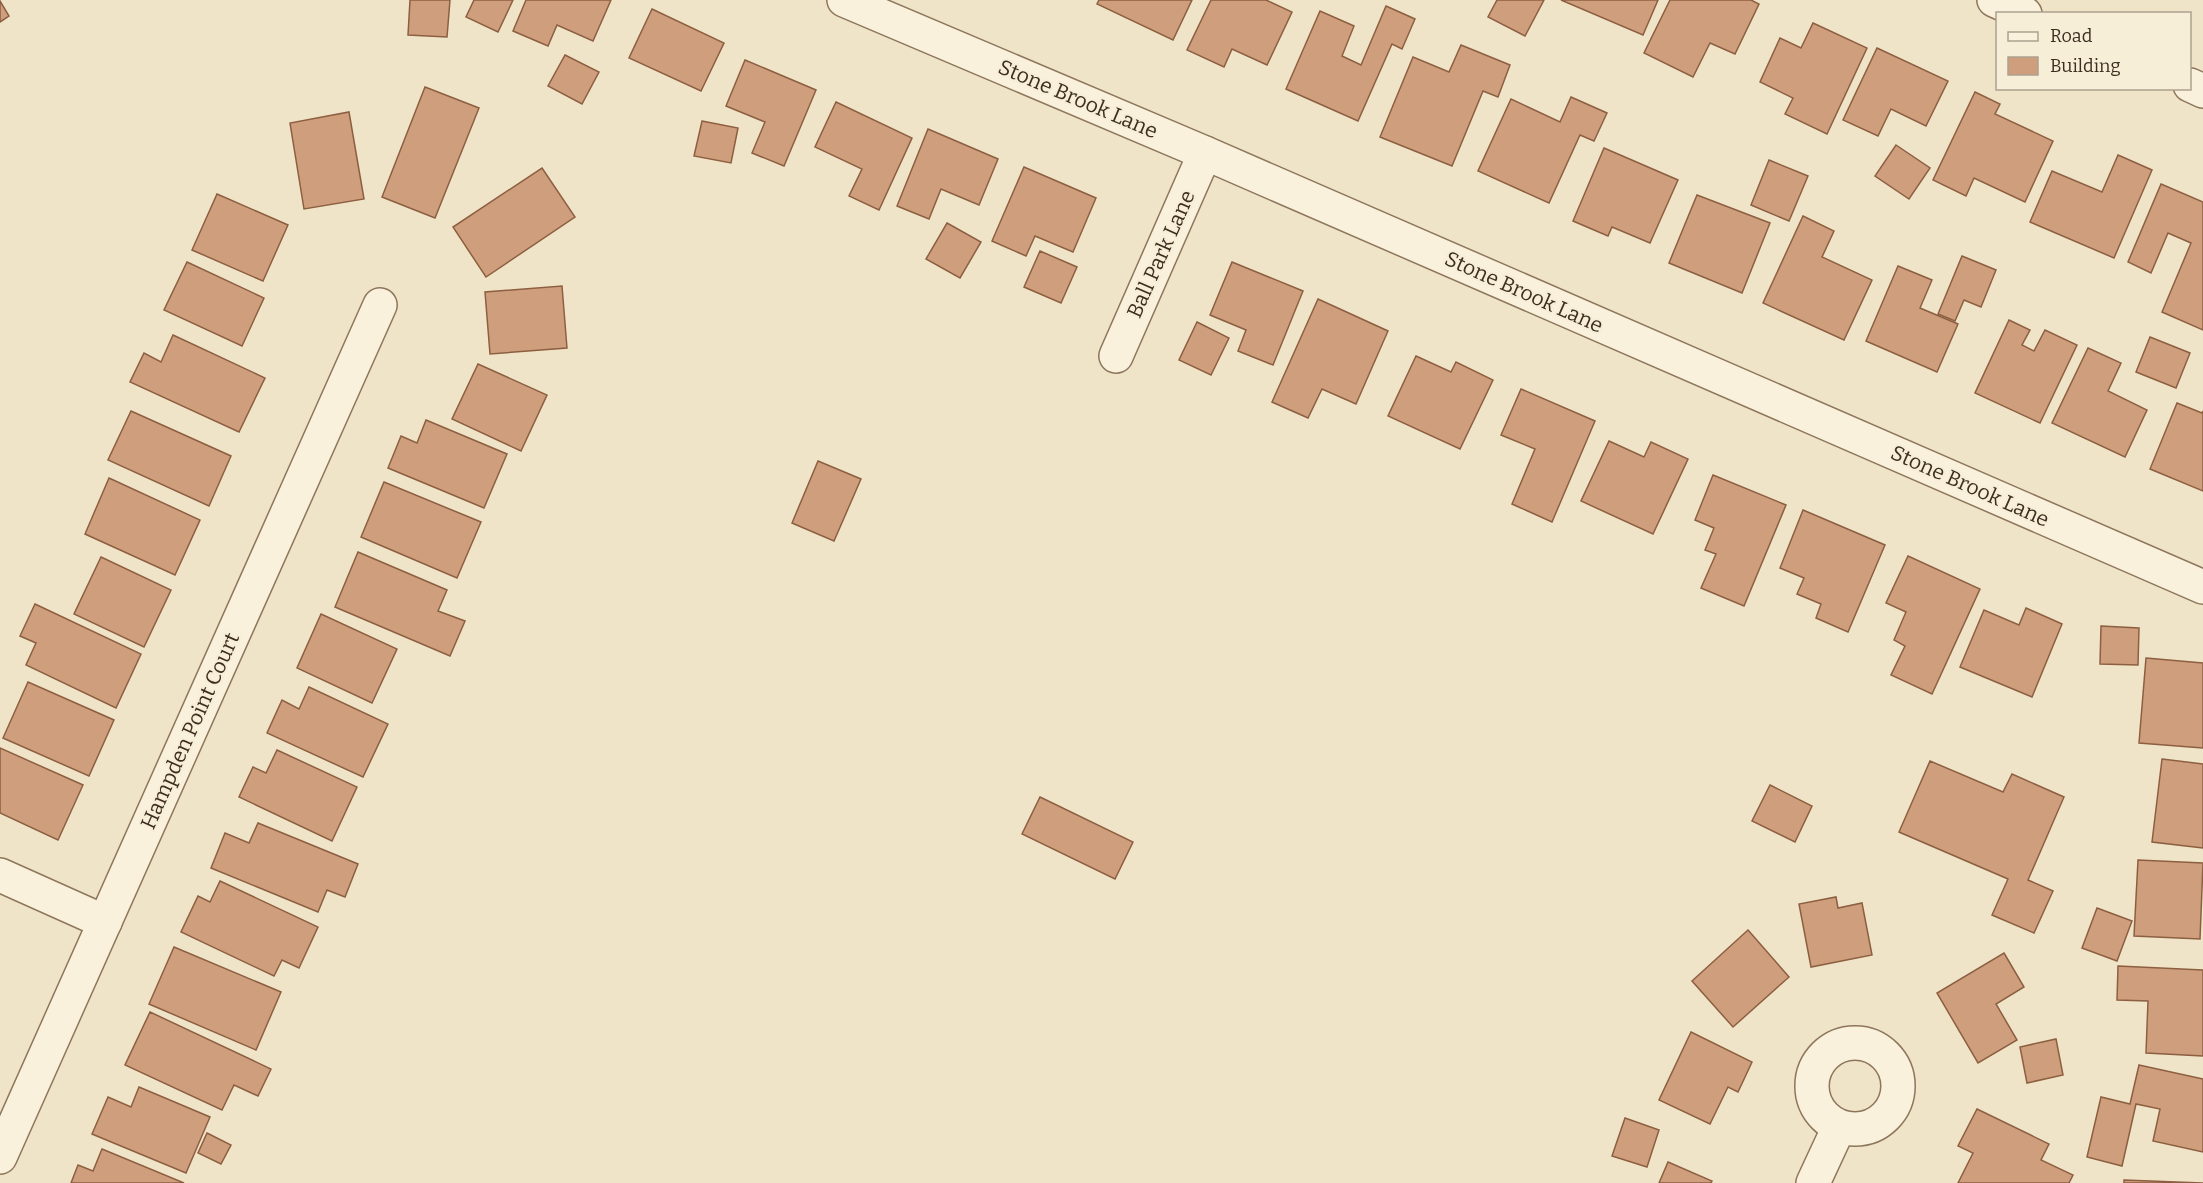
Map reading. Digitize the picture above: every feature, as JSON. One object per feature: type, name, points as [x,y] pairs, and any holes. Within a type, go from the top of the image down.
[{"type":"street","name":"Stone Brook Lane","points":[[844,0],[1205,153],[2203,587]]},
{"type":"street","points":[[1994,0],[2021,12]]},
{"type":"street","name":"Ball Park Lane","points":[[1116,356],[1205,153]]},
{"type":"street","name":"Hampden Point Court","points":[[0,1157],[380,305]]},
{"type":"street","points":[[0,875],[105,922]]},
{"type":"street","points":[[1813,1183],[1839,1127]]},
{"type":"building","points":[[410,0],[450,0],[447,37],[408,35]]},
{"type":"building","points":[[474,0],[513,0],[498,32],[466,17]]},
{"type":"building","points":[[526,0],[611,0],[593,41],[557,25],[548,46],[513,31]]},
{"type":"building","points":[[1099,0],[1192,0],[1173,40],[1097,4]]},
{"type":"building","points":[[1211,0],[1266,0],[1292,12],[1267,65],[1232,49],[1224,67],[1187,50]]},
{"type":"building","points":[[1497,0],[1544,0],[1525,36],[1488,17]]},
{"type":"building","points":[[1561,0],[1658,0],[1643,35]]},
{"type":"building","points":[[1670,0],[1751,0],[1759,4],[1735,54],[1710,43],[1693,77],[1644,53]]},
{"type":"building","points":[[0,1],[9,16],[0,22]]},
{"type":"building","points":[[1386,6],[1415,19],[1402,49],[1392,44],[1358,121],[1286,89],[1320,11],[1354,26],[1342,56],[1361,65]]},
{"type":"building","points":[[652,9],[724,43],[701,91],[629,58]]},
{"type":"building","points":[[1813,23],[1867,48],[1827,134],[1785,114],[1793,98],[1760,82],[1780,38],[1801,48]]},
{"type":"building","points":[[1461,45],[1510,65],[1498,97],[1483,91],[1452,166],[1380,137],[1413,57],[1449,72]]},
{"type":"building","points":[[1877,48],[1948,81],[1926,126],[1891,109],[1878,136],[1843,120]]},
{"type":"building","points":[[565,55],[599,72],[582,104],[548,86]]},
{"type":"building","points":[[745,60],[816,90],[784,166],[752,153],[765,122],[726,106]]},
{"type":"building","points":[[425,87],[479,108],[435,218],[382,197]]},
{"type":"building","points":[[1975,92],[2000,104],[1995,114],[2053,141],[2025,202],[1974,178],[1966,196],[1933,180]]},
{"type":"building","points":[[1571,97],[1607,113],[1594,141],[1580,135],[1549,203],[1478,171],[1511,99],[1560,122]]},
{"type":"building","points":[[836,102],[912,138],[879,210],[849,196],[862,169],[815,147]]},
{"type":"building","points":[[349,112],[364,199],[304,209],[290,123]]},
{"type":"building","points":[[702,121],[738,128],[731,163],[694,156]]},
{"type":"building","points":[[928,129],[998,159],[979,205],[941,189],[929,219],[897,206]]},
{"type":"building","points":[[1896,145],[1930,168],[1909,199],[1875,176]]},
{"type":"building","points":[[1604,148],[1678,180],[1650,243],[1612,227],[1608,236],[1573,221]]},
{"type":"building","points":[[2118,155],[2152,170],[2114,258],[2030,222],[2052,171],[2102,192]]},
{"type":"building","points":[[1769,160],[1808,176],[1789,221],[1751,205]]},
{"type":"building","points":[[1024,167],[1096,198],[1073,252],[1035,236],[1026,256],[992,241]]},
{"type":"building","points":[[542,168],[575,217],[486,277],[453,227]]},
{"type":"building","points":[[2161,184],[2203,202],[2203,330],[2162,312],[2191,243],[2168,233],[2151,273],[2128,262]]},
{"type":"building","points":[[217,194],[288,225],[263,281],[192,250]]},
{"type":"building","points":[[1697,195],[1770,223],[1742,293],[1669,263]]},
{"type":"building","points":[[1803,216],[1834,231],[1822,257],[1872,280],[1844,340],[1763,303]]},
{"type":"building","points":[[947,223],[981,242],[960,278],[926,259]]},
{"type":"building","points":[[1040,251],[1077,267],[1061,303],[1024,287]]},
{"type":"building","points":[[1962,256],[1996,270],[1981,307],[1964,300],[1955,321],[1938,314]]},
{"type":"building","points":[[187,262],[264,298],[242,346],[164,310]]},
{"type":"building","points":[[1232,262],[1303,291],[1273,365],[1238,351],[1246,330],[1210,315]]},
{"type":"building","points":[[1898,266],[1932,280],[1920,308],[1958,324],[1937,372],[1866,341]]},
{"type":"building","points":[[562,286],[567,348],[490,354],[485,292]]},
{"type":"building","points":[[1318,299],[1388,331],[1356,404],[1322,389],[1308,418],[1272,402]]},
{"type":"building","points":[[2009,320],[2030,330],[2022,345],[2034,351],[2045,330],[2077,345],[2040,423],[1975,393]]},
{"type":"building","points":[[1197,322],[1229,338],[1211,375],[1179,360]]},
{"type":"building","points":[[173,335],[265,378],[239,432],[130,382],[144,353],[161,362]]},
{"type":"building","points":[[2150,337],[2190,353],[2176,388],[2136,372]]},
{"type":"building","points":[[2088,348],[2121,363],[2108,391],[2147,410],[2125,457],[2052,423]]},
{"type":"building","points":[[1416,356],[1451,372],[1456,362],[1493,380],[1460,449],[1388,416]]},
{"type":"building","points":[[478,364],[547,395],[521,451],[452,419]]},
{"type":"building","points":[[1521,389],[1595,421],[1552,522],[1512,504],[1535,449],[1501,435]]},
{"type":"building","points":[[2177,403],[2202,413],[2203,411],[2203,491],[2150,469]]},
{"type":"building","points":[[131,411],[231,456],[209,506],[108,460]]},
{"type":"building","points":[[426,420],[507,454],[484,508],[388,468],[401,436],[417,443]]},
{"type":"building","points":[[1609,441],[1644,457],[1651,442],[1688,459],[1653,534],[1581,501]]},
{"type":"building","points":[[818,461],[861,479],[834,541],[792,523]]},
{"type":"building","points":[[1713,475],[1786,505],[1744,606],[1701,588],[1716,554],[1705,550],[1714,528],[1695,520]]},
{"type":"building","points":[[109,478],[200,520],[175,575],[85,534]]},
{"type":"building","points":[[384,482],[481,522],[457,578],[361,537]]},
{"type":"building","points":[[1803,510],[1885,545],[1848,632],[1816,618],[1821,604],[1797,594],[1804,578],[1780,568]]},
{"type":"building","points":[[358,552],[447,590],[438,611],[465,621],[450,656],[335,607]]},
{"type":"building","points":[[1908,556],[1980,589],[1932,694],[1891,675],[1905,646],[1894,640],[1906,612],[1886,603]]},
{"type":"building","points":[[101,557],[171,590],[144,647],[74,614]]},
{"type":"building","points":[[35,604],[141,654],[116,708],[26,665],[36,643],[20,636]]},
{"type":"building","points":[[2026,608],[2062,624],[2032,697],[1960,667],[1984,610],[2019,625]]},
{"type":"building","points":[[321,614],[397,649],[372,703],[297,668]]},
{"type":"building","points":[[2101,626],[2139,628],[2138,665],[2100,664]]},
{"type":"building","points":[[2146,658],[2203,663],[2203,748],[2139,743]]},
{"type":"building","points":[[28,682],[114,720],[89,776],[3,738]]},
{"type":"building","points":[[309,687],[388,724],[363,777],[267,733],[282,700],[299,709]]},
{"type":"building","points":[[0,748],[83,785],[58,840],[0,813]]},
{"type":"building","points":[[277,750],[357,787],[332,841],[239,797],[253,767],[266,773]]},
{"type":"building","points":[[2162,759],[2203,764],[2203,848],[2152,842]]},
{"type":"building","points":[[1930,761],[2003,792],[2012,774],[2064,797],[2028,880],[2053,891],[2034,933],[1992,915],[2008,879],[1899,832]]},
{"type":"building","points":[[1770,785],[1812,806],[1795,842],[1752,821]]},
{"type":"building","points":[[1040,797],[1133,842],[1115,879],[1022,834]]},
{"type":"building","points":[[258,823],[358,864],[345,897],[327,890],[318,912],[211,868],[225,833],[249,843]]},
{"type":"building","points":[[2138,860],[2203,863],[2200,939],[2134,936]]},
{"type":"building","points":[[220,881],[318,927],[299,968],[282,960],[274,976],[181,932],[198,896],[210,902]]},
{"type":"building","points":[[1836,897],[1838,908],[1862,903],[1872,955],[1811,967],[1799,904]]},
{"type":"building","points":[[2097,908],[2132,921],[2117,961],[2082,948]]},
{"type":"building","points":[[1748,930],[1789,977],[1733,1027],[1692,981]]},
{"type":"building","points":[[174,947],[281,992],[256,1050],[149,1004]]},
{"type":"building","points":[[2004,953],[2024,987],[1996,1004],[2017,1040],[1978,1063],[1937,993]]},
{"type":"building","points":[[2118,966],[2203,970],[2203,1056],[2146,1053],[2148,1001],[2117,1000]]},
{"type":"building","points":[[150,1012],[271,1069],[258,1096],[234,1085],[222,1110],[125,1065]]},
{"type":"building","points":[[1691,1032],[1752,1062],[1738,1092],[1728,1087],[1710,1124],[1659,1100]]},
{"type":"building","points":[[2056,1039],[2063,1075],[2027,1083],[2020,1047]]},
{"type":"building","points":[[2139,1065],[2203,1079],[2203,1152],[2153,1141],[2160,1109],[2136,1104],[2122,1166],[2087,1157],[2101,1097],[2130,1104]]},
{"type":"building","points":[[139,1087],[210,1117],[186,1173],[92,1134],[108,1097],[131,1107]]},
{"type":"building","points":[[1977,1109],[2049,1144],[2041,1160],[2073,1175],[2069,1183],[1958,1183],[1973,1153],[1958,1146]]},
{"type":"building","points":[[1625,1118],[1659,1130],[1647,1167],[1612,1156]]},
{"type":"building","points":[[207,1133],[231,1145],[221,1164],[198,1153]]},
{"type":"building","points":[[102,1149],[184,1183],[71,1183],[78,1165],[93,1171]]},
{"type":"building","points":[[1668,1162],[1712,1181],[1711,1183],[1659,1183]]},
{"type":"building","points":[[2124,1180],[2203,1183],[2124,1183]]}]
